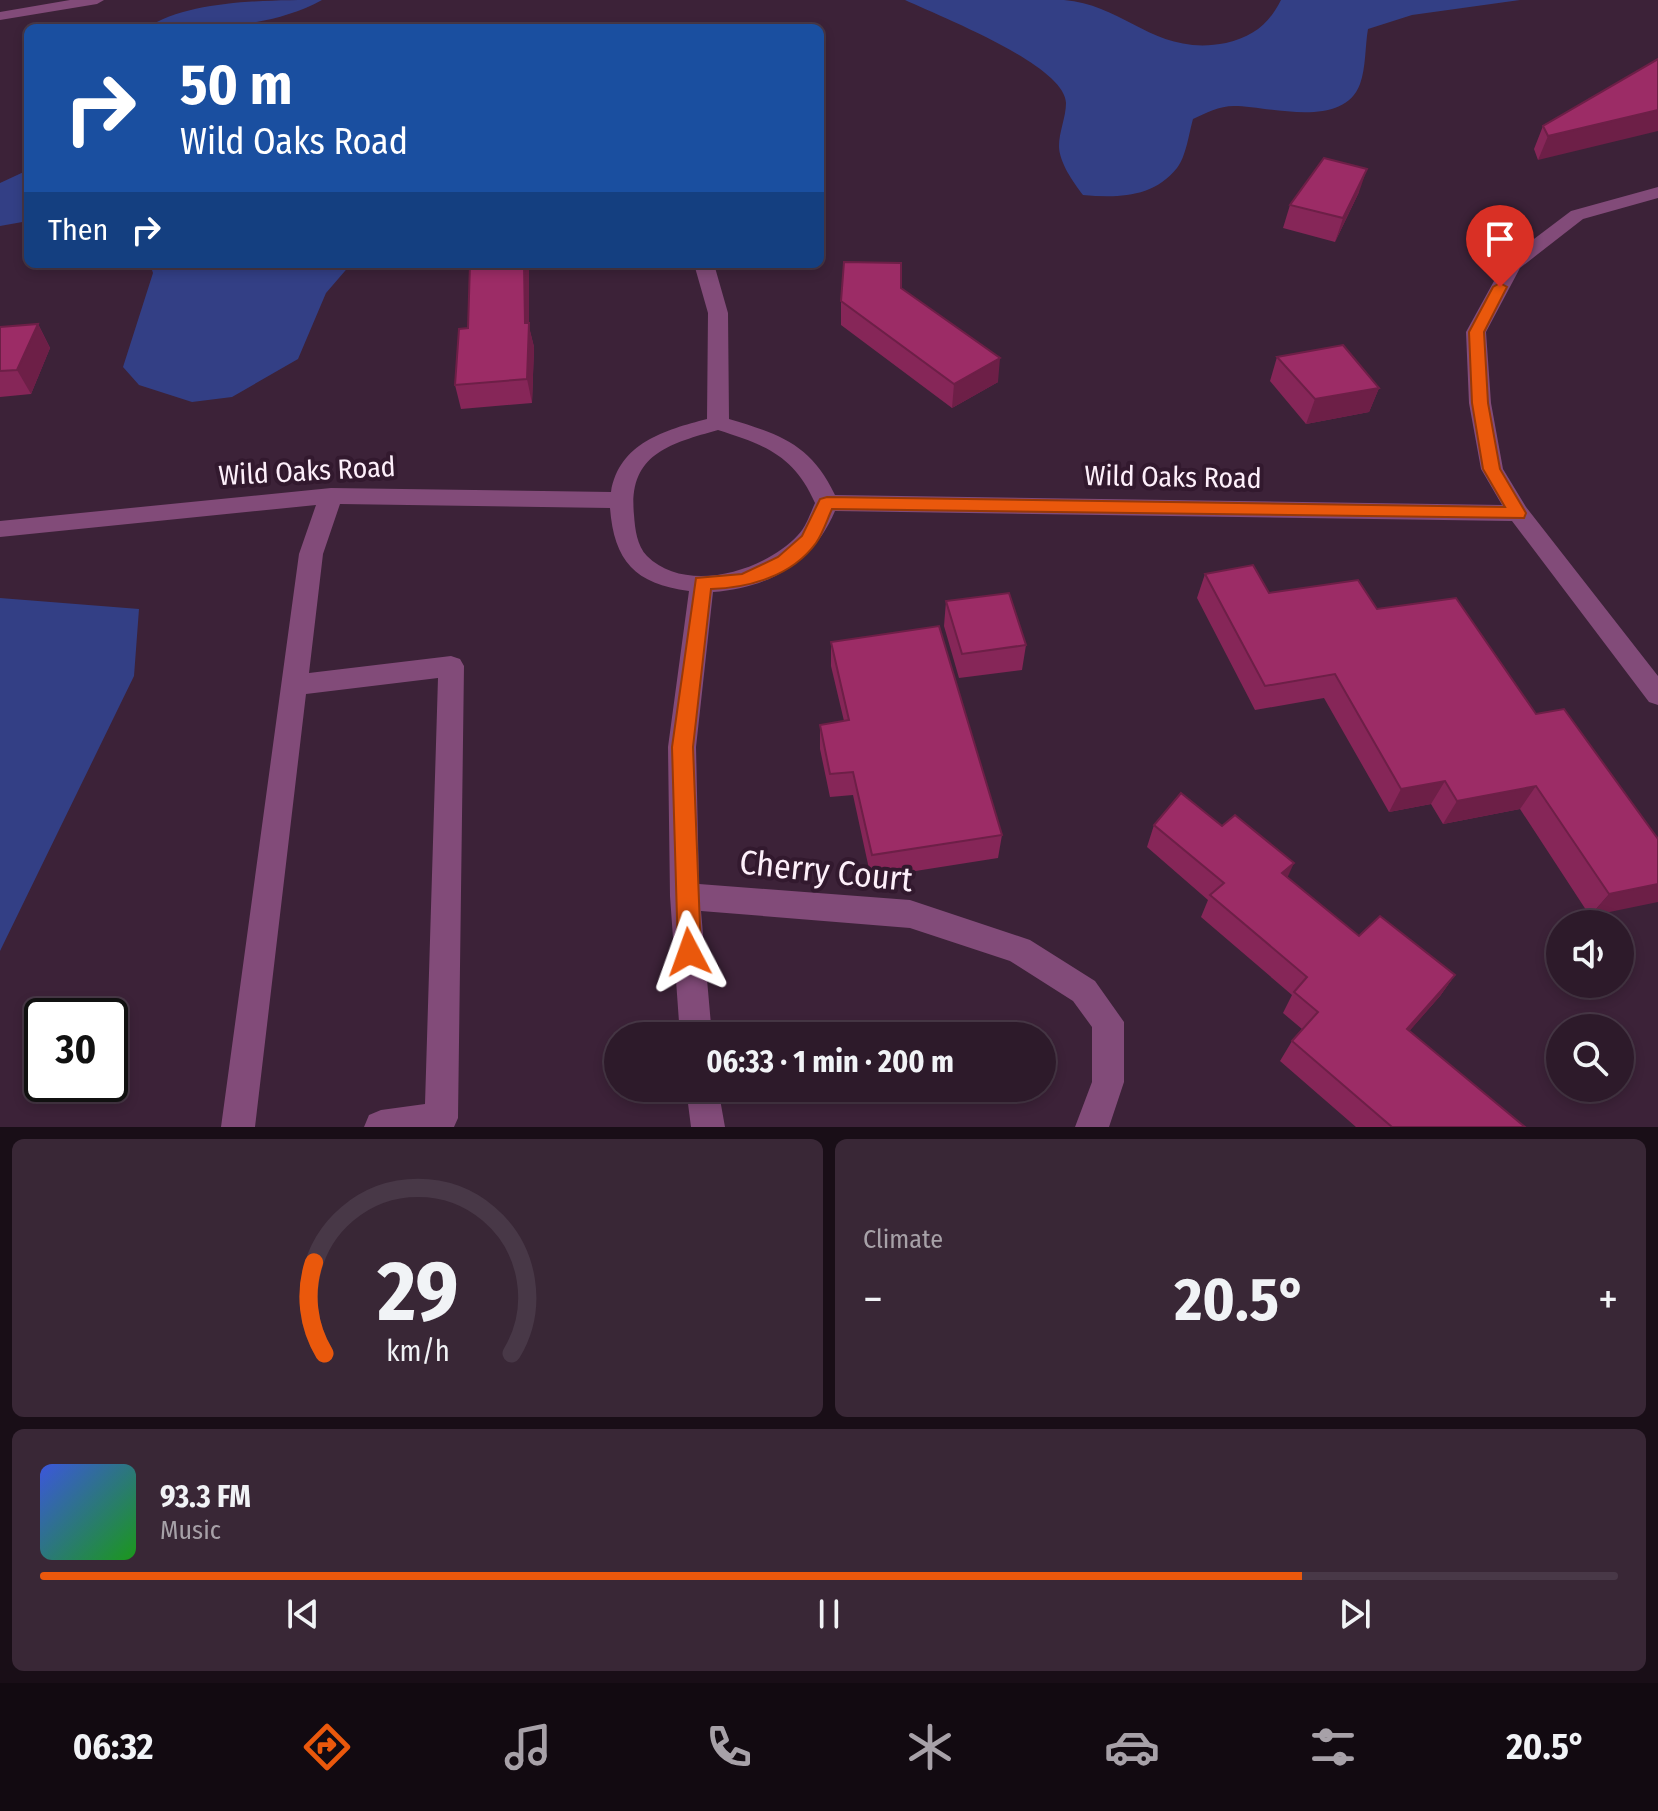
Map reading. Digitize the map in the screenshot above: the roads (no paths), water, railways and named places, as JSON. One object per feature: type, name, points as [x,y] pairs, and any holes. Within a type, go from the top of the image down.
[{"type":"street","points":[[0,16],[97,0]]},
{"type":"street","points":[[1658,192],[1577,215],[1512,265],[1476,332],[1480,403],[1492,469],[1518,513],[1658,695]]},
{"type":"street","points":[[705,268],[718,313],[718,423]]},
{"type":"street","points":[[718,423],[782,443],[816,476],[827,503],[809,540],[784,562],[744,581],[702,583],[669,578],[641,565],[628,547],[619,500],[625,471],[647,449],[676,434],[718,423]]},
{"type":"street","points":[[238,1127],[311,554],[331,496]]},
{"type":"street","name":"Wild Oaks Road","points":[[0,529],[331,496],[619,500]]},
{"type":"street","name":"Wild Oaks Road","points":[[827,503],[1518,513]]},
{"type":"street","points":[[695,1022],[685,896],[682,747],[702,583]]},
{"type":"street","points":[[295,685],[451,666],[441,1118],[381,1127]]},
{"type":"street","name":"Cherry Court","points":[[685,896],[910,914],[1019,950],[1084,991],[1108,1022],[1108,1082],[1092,1127]]},
{"type":"street","points":[[704,1102],[708,1127]]}]
